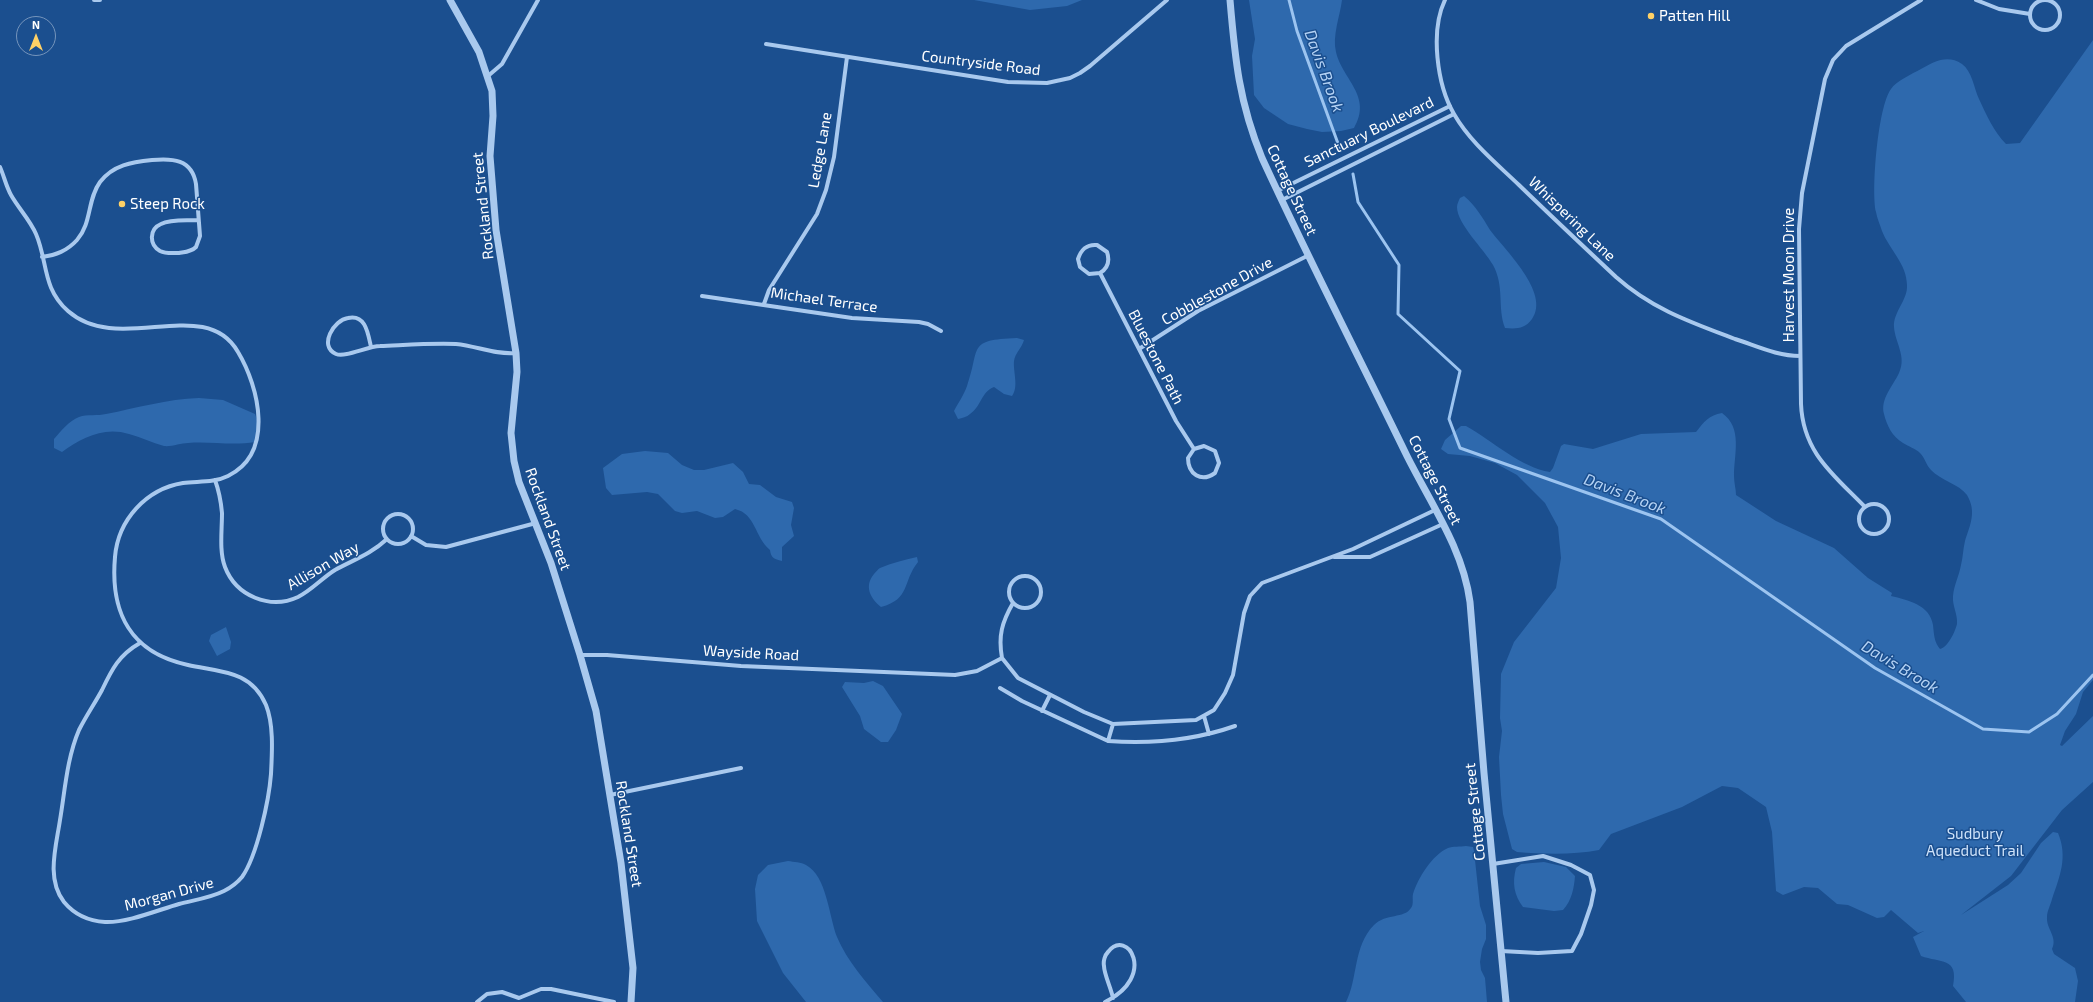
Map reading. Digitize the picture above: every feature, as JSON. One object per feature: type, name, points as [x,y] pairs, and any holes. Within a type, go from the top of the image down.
[{"type":"street","points":[[94,0],[100,0]]},
{"type":"street","name":"Rockland Street","points":[[450,0],[479,52],[488,76],[493,103],[490,156],[496,230],[516,353],[517,372],[512,445],[519,482],[551,563],[580,654],[596,711],[621,863],[630,939],[632,968],[631,1002]]},
{"type":"street","points":[[488,76],[502,64],[538,0]]},
{"type":"street","name":"Countryside Road","points":[[766,44],[1008,82],[1047,83],[1070,78],[1090,66],[1167,0]]},
{"type":"street","name":"Cottage Street","points":[[1230,0],[1236,62],[1243,102],[1253,137],[1277,191],[1443,524],[1462,564],[1469,589],[1506,1002]]},
{"type":"street","name":"Whispering Lane","points":[[1445,0],[1439,19],[1437,48],[1442,78],[1450,106],[1454,114],[1478,146],[1616,278],[1640,297],[1684,320],[1775,353],[1800,356]]},
{"type":"street","name":"Harvest Moon Drive","points":[[1865,507],[1824,465],[1806,436],[1801,415],[1799,229],[1801,205],[1828,68],[1846,46],[1921,0]]},
{"type":"street","points":[[1976,0],[2000,9],[2030,14]]},
{"type":"street","points":[[2049,1],[2057,6],[2060,16],[2057,26],[2048,30],[2043,30],[2033,24],[2030,14],[2036,3],[2049,1]]},
{"type":"street","name":"Ledge Lane","points":[[764,304],[769,290],[817,214],[826,190],[834,157],[847,57]]},
{"type":"street","name":"Sanctuary Boulevard","points":[[1277,191],[1450,106]]},
{"type":"street","name":"Sanctuary Boulevard","points":[[1282,200],[1454,114]]},
{"type":"street","points":[[42,257],[60,253],[76,241],[86,227],[93,196],[100,182],[114,169],[133,162],[172,159],[181,161],[188,167],[195,179],[198,220],[199,240],[193,250],[166,253],[159,251],[154,245],[152,234],[159,224],[198,220]]},
{"type":"street","name":"Morgan Drive","points":[[0,167],[12,197],[35,232],[49,285],[56,298],[66,309],[84,322],[112,330],[185,325],[206,327],[220,333],[232,343],[241,357],[258,405],[258,429],[253,450],[241,466],[229,475],[215,480],[182,483],[163,489],[140,505],[123,527],[115,553],[116,590],[119,607],[125,623],[140,643],[162,657],[190,666],[230,672],[251,685],[265,704],[269,718],[271,776],[267,807],[260,834],[244,874],[226,891],[125,919],[105,922],[80,915],[63,901],[54,878],[55,854],[67,771],[80,729],[111,670],[125,652],[140,643]]},
{"type":"street","points":[[1097,245],[1106,252],[1109,261],[1107,266],[1100,273],[1089,274],[1080,267],[1078,259],[1084,247],[1097,245]]},
{"type":"street","name":"Cobblestone Drive","points":[[1139,349],[1198,311],[1309,255]]},
{"type":"street","name":"Bluestone Path","points":[[1100,273],[1176,421],[1194,449]]},
{"type":"street","name":"Michael Terrace","points":[[702,296],[852,318],[919,322],[928,324],[940,332]]},
{"type":"street","points":[[371,347],[367,327],[359,318],[353,317],[342,320],[336,323],[330,332],[329,344],[335,354],[346,354],[371,347],[456,344],[499,353],[516,353]]},
{"type":"street","points":[[1204,446],[1210,448],[1218,456],[1218,468],[1211,476],[1197,476],[1190,470],[1188,458],[1194,449],[1204,446]]},
{"type":"street","name":"Allison Way","points":[[215,480],[221,503],[224,564],[234,582],[246,593],[256,598],[277,602],[298,597],[330,574],[373,552],[387,539]]},
{"type":"street","points":[[1874,504],[1887,511],[1888,522],[1883,531],[1874,534],[1863,529],[1859,517],[1865,507],[1874,504]]},
{"type":"street","points":[[1013,603],[1004,617],[1000,633],[1002,658],[1018,678],[1084,712],[1113,724],[1196,720],[1214,710],[1233,676],[1243,616],[1250,596],[1262,583],[1352,549],[1436,510]]},
{"type":"street","points":[[398,513],[406,516],[411,521],[413,529],[411,536],[402,544],[394,544],[387,539],[382,528],[384,521],[390,515],[398,513]]},
{"type":"street","points":[[411,536],[426,545],[446,546],[536,523]]},
{"type":"street","points":[[1331,557],[1370,557],[1443,524]]},
{"type":"street","points":[[1025,576],[1035,579],[1041,588],[1041,594],[1036,603],[1032,606],[1022,608],[1013,603],[1008,593],[1011,583],[1015,579],[1025,576]]},
{"type":"street","name":"Wayside Road","points":[[580,654],[741,666],[955,675],[977,671],[1002,658]]},
{"type":"street","points":[[1000,688],[1042,711],[1108,741],[1147,741],[1199,737],[1235,726]]},
{"type":"street","points":[[1042,711],[1050,695]]},
{"type":"street","points":[[1204,716],[1209,734]]},
{"type":"street","points":[[1108,741],[1113,724]]},
{"type":"street","points":[[610,795],[741,768]]},
{"type":"street","points":[[1493,864],[1543,856],[1571,865],[1590,875],[1594,890],[1582,934],[1572,950],[1538,952],[1501,951]]},
{"type":"street","points":[[1105,1002],[1113,998],[1127,985],[1134,973],[1134,955],[1128,948],[1121,945],[1111,948],[1106,954],[1103,964],[1113,998]]},
{"type":"street","points":[[477,1002],[487,994],[502,992],[519,1000],[541,989],[551,989],[614,1002]]},
{"type":"green space","points":[[974,0],[1082,0],[1067,6],[1030,10]]},
{"type":"green space","points":[[1249,0],[1342,0],[1335,46],[1339,62],[1358,97],[1360,106],[1359,117],[1354,128],[1341,131],[1322,132],[1307,129],[1288,124],[1264,108],[1254,95],[1252,56],[1255,39]]},
{"type":"green space","name":"Sudbury Aqueduct Trail","points":[[2093,40],[2093,680],[2083,692],[2076,714],[2065,731],[2060,745],[2062,746],[2093,716],[2093,782],[2062,810],[2011,876],[1961,915],[2008,885],[2021,873],[2041,843],[2053,832],[2058,833],[2063,858],[2062,866],[2048,912],[2047,921],[2054,941],[2052,949],[2054,954],[2075,968],[2078,981],[2075,1002],[1966,1002],[1953,986],[1954,977],[1951,966],[1941,961],[1921,956],[1913,937],[1924,931],[1918,933],[1891,910],[1884,917],[1877,918],[1848,905],[1837,904],[1818,888],[1804,887],[1783,895],[1776,891],[1772,832],[1766,807],[1738,788],[1722,786],[1682,807],[1611,834],[1599,850],[1579,853],[1548,854],[1517,852],[1512,849],[1503,814],[1501,795],[1499,757],[1502,731],[1500,718],[1501,674],[1514,642],[1556,588],[1561,558],[1558,527],[1545,503],[1517,475],[1495,463],[1470,456],[1448,454],[1441,449],[1445,440],[1461,426],[1466,426],[1507,453],[1529,465],[1550,472],[1553,468],[1561,446],[1564,444],[1593,449],[1641,434],[1696,432],[1710,417],[1722,413],[1729,419],[1735,434],[1736,450],[1734,476],[1736,495],[1776,521],[1834,548],[1868,578],[1892,593],[1891,596],[1904,599],[1923,608],[1931,618],[1937,644],[1940,649],[1943,648],[1951,639],[1957,624],[1957,617],[1953,603],[1954,588],[1962,562],[1965,541],[1972,518],[1972,507],[1964,491],[1939,477],[1929,468],[1920,453],[1903,443],[1893,434],[1888,427],[1884,414],[1883,408],[1885,398],[1901,367],[1902,361],[1895,333],[1894,322],[1905,296],[1907,285],[1904,270],[1885,238],[1876,212],[1874,186],[1875,168],[1882,112],[1886,98],[1893,86],[1897,83],[1909,75],[1941,60],[1946,59],[1956,61],[1962,64],[1968,71],[1984,111],[2002,139],[2006,144],[2020,143]]},
{"type":"green space","points":[[1464,196],[1475,208],[1531,284],[1535,297],[1536,308],[1532,319],[1523,327],[1505,328],[1501,312],[1500,289],[1497,273],[1489,259],[1466,229],[1458,214],[1458,203],[1460,198]]},
{"type":"green space","points":[[1017,338],[1024,340],[1014,361],[1015,388],[1012,396],[1004,394],[994,387],[986,392],[974,411],[967,416],[958,419],[954,411],[966,389],[978,348],[982,344],[990,341]]},
{"type":"green space","points":[[199,398],[223,400],[255,414],[260,427],[255,442],[238,444],[185,443],[164,446],[129,434],[111,431],[102,432],[85,438],[62,452],[54,448],[54,439],[62,430],[79,417],[103,415],[164,402]]},
{"type":"green space","points":[[645,451],[668,453],[682,465],[694,470],[704,470],[733,463],[743,472],[749,484],[760,485],[776,497],[792,502],[794,508],[791,525],[794,536],[782,547],[782,561],[775,559],[771,555],[770,550],[751,520],[742,512],[735,509],[723,517],[715,518],[697,511],[682,513],[675,511],[658,494],[647,492],[612,495],[606,488],[603,468],[622,454]]},
{"type":"green space","points":[[917,557],[918,562],[913,569],[902,595],[891,604],[881,607],[871,596],[869,583],[871,578],[879,568]]},
{"type":"green space","points":[[226,627],[231,642],[230,649],[217,656],[209,641],[211,635]]},
{"type":"green space","points":[[873,681],[883,686],[902,714],[896,730],[888,742],[881,742],[864,729],[860,716],[842,687],[845,682],[864,683]]},
{"type":"green space","points":[[1466,846],[1473,847],[1480,906],[1486,925],[1486,939],[1482,949],[1480,962],[1481,970],[1485,978],[1487,1002],[1346,1002],[1350,993],[1362,943],[1367,933],[1379,921],[1404,914],[1411,908],[1413,894],[1418,881],[1436,856],[1448,848]]},
{"type":"green space","points":[[788,861],[806,865],[813,870],[819,878],[823,887],[834,929],[841,946],[857,971],[883,1002],[806,1002],[783,973],[757,921],[755,889],[758,875],[768,865]]},
{"type":"green space","points":[[1544,862],[1566,867],[1575,876],[1572,894],[1569,902],[1563,910],[1554,911],[1523,907],[1516,893],[1514,879],[1516,868],[1521,864]]},
{"type":"waterway","name":"Davis Brook","points":[[1289,0],[1297,31],[1340,149]]},
{"type":"waterway","name":"Davis Brook","points":[[1353,174],[1358,202],[1399,265],[1398,314],[1460,371],[1449,419],[1460,448],[1661,519],[1875,668],[1983,729],[2029,732],[2057,714],[2093,675]]},
{"type":"place","name":"Patten Hill","points":[[1651,16]]},
{"type":"place","name":"Steep Rock","points":[[122,204]]}]
